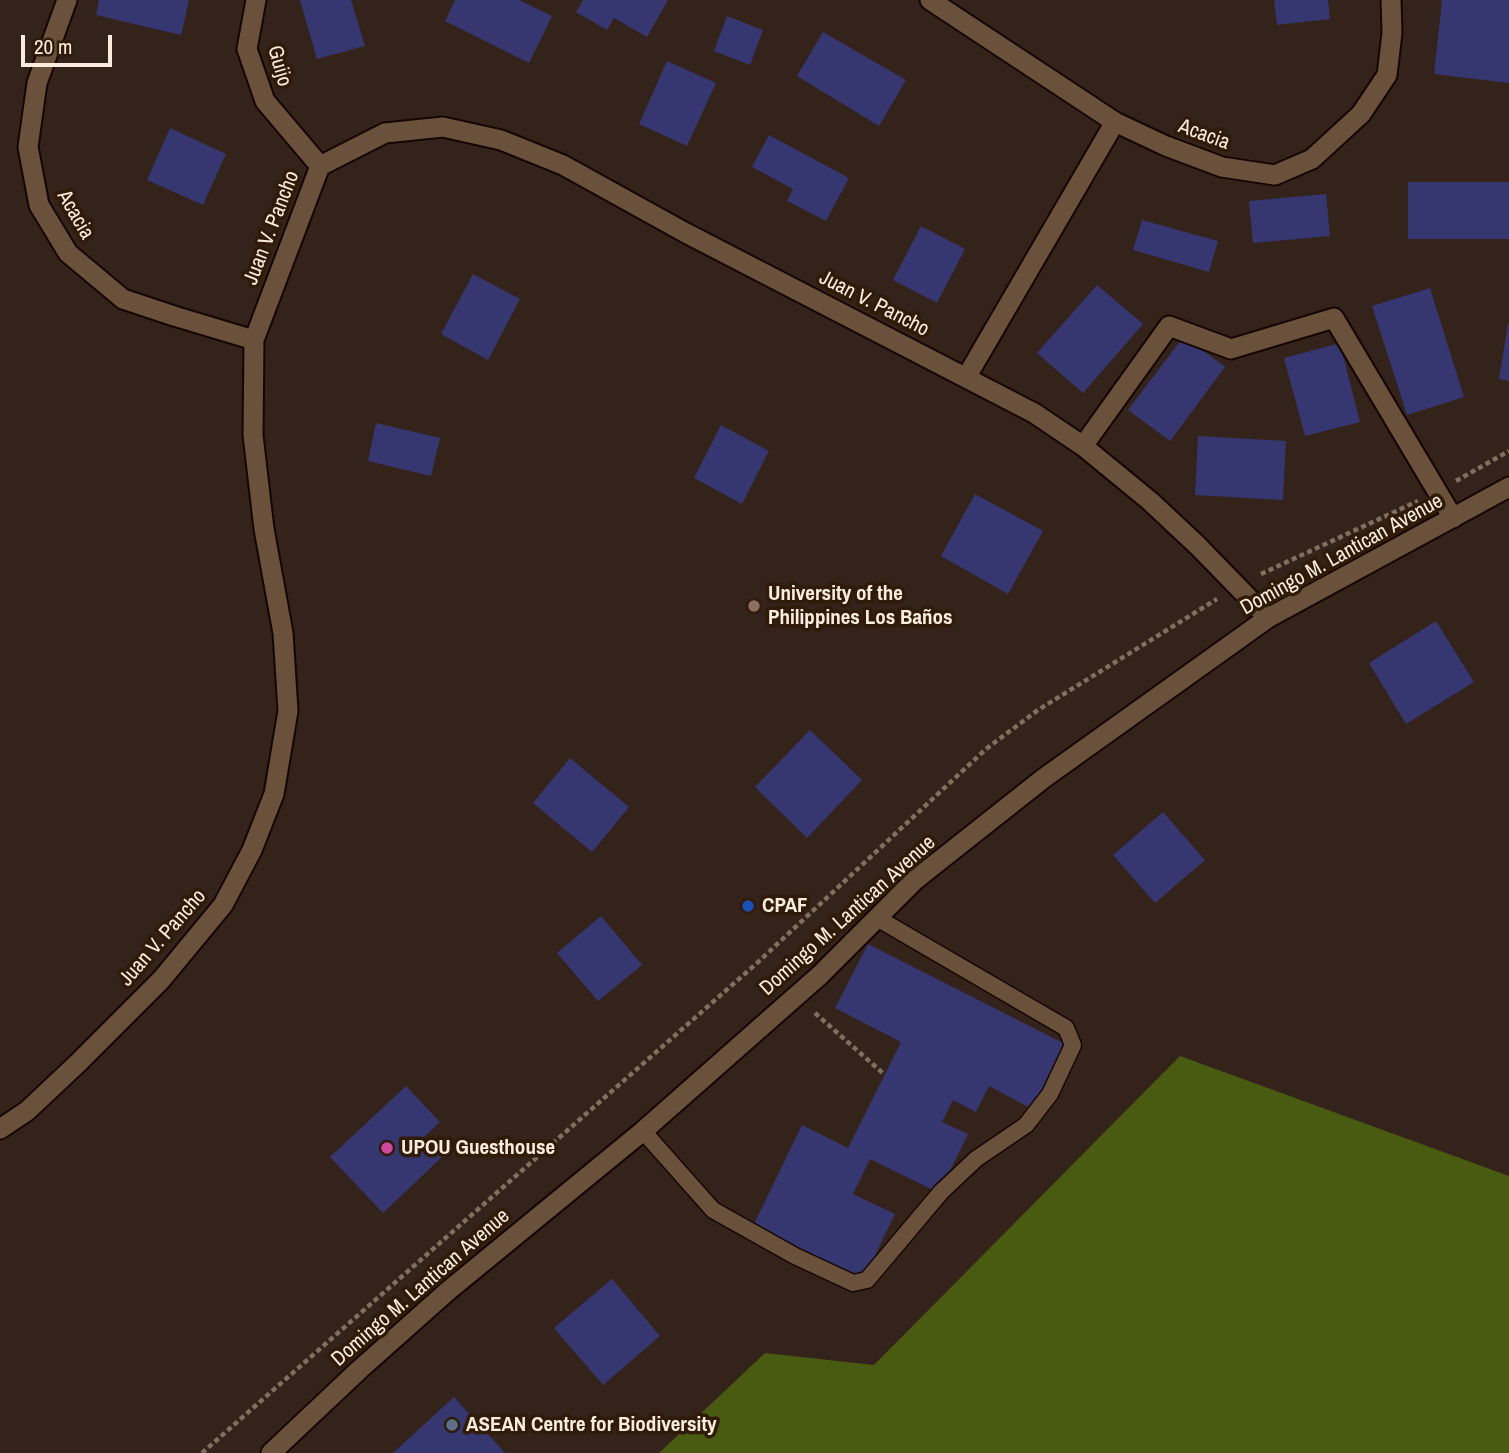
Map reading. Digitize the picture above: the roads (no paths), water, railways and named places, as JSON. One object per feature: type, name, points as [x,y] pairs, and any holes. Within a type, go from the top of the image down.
[{"type":"street","name":"Acacia","points":[[67,0],[37,83],[33,109],[29,148],[39,205],[68,253],[123,299],[254,340]]},
{"type":"street","name":"Guijo","points":[[256,0],[247,49],[265,101],[320,166]]},
{"type":"street","name":"Acacia","points":[[930,0],[1115,122],[1166,146],[1222,167],[1275,175],[1312,159],[1360,114],[1387,75],[1392,33],[1391,0]]},
{"type":"street","points":[[967,376],[1115,122]]},
{"type":"street","name":"Juan V. Pancho","points":[[0,1129],[27,1111],[161,980],[223,905],[252,850],[274,794],[288,711],[283,633],[264,529],[253,435],[254,340],[320,166],[385,133],[443,127],[501,140],[563,165],[684,232],[967,376],[1034,413],[1083,446],[1150,501],[1268,618]]},
{"type":"street","points":[[1083,446],[1169,326],[1231,348],[1334,318],[1454,518]]},
{"type":"street","name":"Domingo M. Lantican Avenue","points":[[271,1453],[449,1290],[643,1131],[820,975],[915,880],[1044,778],[1268,618],[1509,487]]},
{"type":"lane","points":[[643,1131],[713,1210],[853,1283],[867,1280],[941,1192],[976,1159],[1026,1125],[1050,1094],[1073,1045],[1066,1028],[877,918]]},
{"type":"place","name":"University of the Philippines Los Baños","points":[[754,606]]},
{"type":"place","name":"CPAF","points":[[748,906]]},
{"type":"place","name":"UPOU Guesthouse","points":[[387,1148]]},
{"type":"place","name":"ASEAN Centre for Biodiversity","points":[[452,1425]]}]
